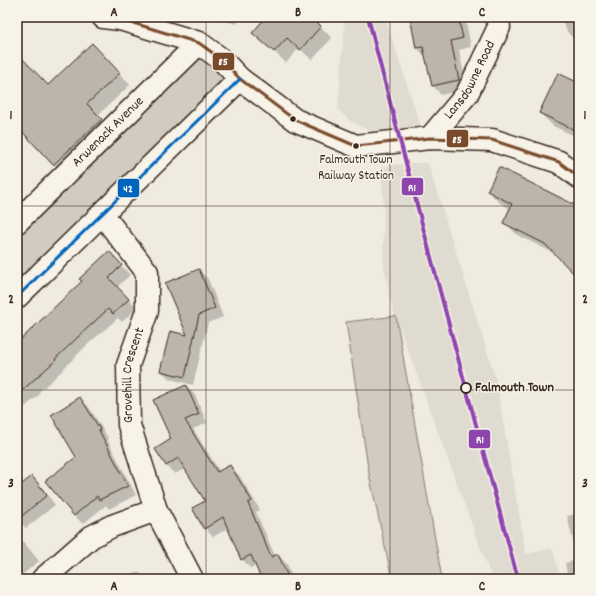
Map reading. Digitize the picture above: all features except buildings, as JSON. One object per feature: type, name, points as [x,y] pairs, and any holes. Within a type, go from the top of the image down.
[{"type":"street","points":[[103,17],[120,20],[199,43],[221,59],[240,79],[295,120],[356,146],[430,138],[492,140],[559,162],[579,177]]},
{"type":"street","name":"Lansdowne Road","points":[[430,138],[467,94],[499,27],[497,17]]},
{"type":"street","name":"Arwenack Avenue","points":[[17,222],[199,43]]},
{"type":"street","points":[[17,297],[240,79]]},
{"type":"street","name":"Grovehill Crescent","points":[[102,214],[147,272],[147,312],[128,365],[129,425],[156,510],[192,579]]},
{"type":"street","points":[[43,579],[91,537],[112,526],[156,510]]},
{"type":"shaded area","points":[[345,17],[385,17],[421,127],[370,131],[350,121],[338,110]]},
{"type":"shaded area","points":[[199,47],[233,79],[17,291],[17,227]]},
{"type":"shaded area","points":[[406,163],[428,163],[496,380],[526,554],[552,548],[561,579],[492,579],[480,547],[391,304],[383,260],[384,211],[381,167]]},
{"type":"shaded area","points":[[396,316],[442,579],[392,579],[369,474],[346,322]]},
{"type":"transit line","name":"85","points":[[103,17],[120,19],[199,43],[221,59],[240,79],[295,120],[356,146],[430,138],[492,140],[559,162],[579,177]]},
{"type":"transit line","name":"R1","points":[[368,17],[440,293],[519,579]]},
{"type":"transit line","name":"42","points":[[17,297],[240,79]]},
{"type":"place","name":"Falmouth Town Railway Station","points":[[356,146]]},
{"type":"place","name":"Falmouth Town","points":[[466,388]]}]
